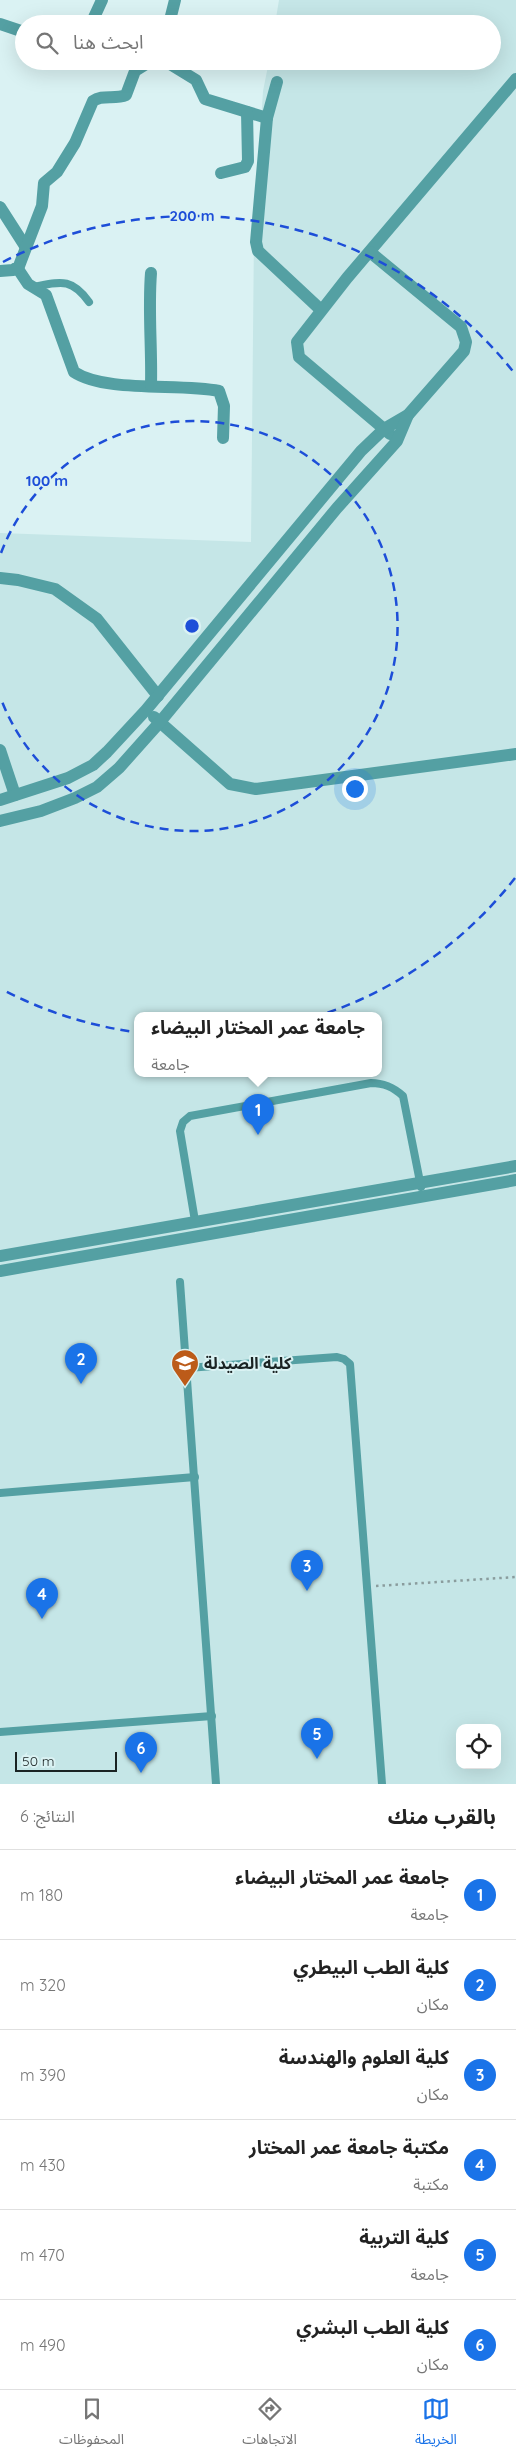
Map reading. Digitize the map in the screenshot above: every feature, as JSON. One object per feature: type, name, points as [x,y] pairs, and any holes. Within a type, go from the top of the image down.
[{"type":"street","points":[[95,15],[102,0]]},
{"type":"street","points":[[171,15],[175,0]]},
{"type":"street","points":[[0,24],[15,29]]},
{"type":"street","points":[[18,269],[25,255],[25,246],[42,206],[44,183],[57,172],[74,143],[93,101],[98,98],[118,98],[126,95],[135,72],[138,70]]},
{"type":"street","points":[[179,70],[196,80],[205,99],[267,118]]},
{"type":"street","points":[[397,441],[299,357],[297,342],[321,310],[516,79]]},
{"type":"street","points":[[277,82],[267,118],[256,242],[258,250],[321,310]]},
{"type":"street","points":[[220,173],[245,167],[248,160],[247,112]]},
{"type":"street","points":[[0,207],[25,246]]},
{"type":"street","points":[[0,821],[41,811],[97,787],[119,768],[160,722],[338,508],[397,441],[408,415],[464,351],[466,342],[461,327],[370,252]]},
{"type":"street","points":[[0,271],[18,269]]},
{"type":"street","points":[[18,269],[33,287],[46,295],[74,372],[82,377],[98,380],[219,391],[224,406],[223,438]]},
{"type":"street","points":[[151,273],[148,309],[152,350],[151,385]]},
{"type":"street","points":[[0,800],[68,778],[93,765],[158,696],[361,451],[384,429],[408,415]]},
{"type":"street","points":[[0,578],[18,580],[54,589],[97,619],[158,696]]},
{"type":"street","points":[[146,710],[230,784],[245,788],[296,784],[513,752]]},
{"type":"street","points":[[0,750],[16,796]]},
{"type":"street","points":[[0,1271],[422,1190],[516,1166]]},
{"type":"street","points":[[0,1256],[195,1221],[422,1190],[516,1180]]},
{"type":"lane","points":[[33,287],[57,282],[72,284],[79,289],[88,302]]},
{"type":"lane","points":[[195,1221],[180,1131],[183,1122],[190,1116],[371,1083],[383,1083],[396,1089],[403,1096],[422,1190]]},
{"type":"lane","points":[[180,1282],[216,1784]]},
{"type":"lane","points":[[187,1368],[337,1356],[350,1364],[382,1784]]},
{"type":"lane","points":[[0,1493],[195,1477]]},
{"type":"lane","points":[[0,1732],[212,1716]]},
{"type":"path","points":[[367,1586],[516,1577]]},
{"type":"shaded area","points":[[279,0],[516,0],[516,1784],[0,1784],[0,533],[251,542],[254,232],[263,91],[267,70],[501,70],[501,15],[276,15]]},
{"type":"place","name":"جامعة عمر المختار البيضاء","points":[[258,1135]]},
{"type":"place","name":"كلية الطب البيطري","points":[[81,1384]]},
{"type":"place","name":"كلية الصيدلة","points":[[185,1387]]},
{"type":"place","name":"كلية العلوم والهندسة","points":[[307,1591]]},
{"type":"place","name":"مكتبة جامعة عمر المختار","points":[[42,1619]]},
{"type":"place","name":"كلية التربية","points":[[317,1759]]},
{"type":"place","name":"كلية الطب البشري","points":[[141,1773]]}]
